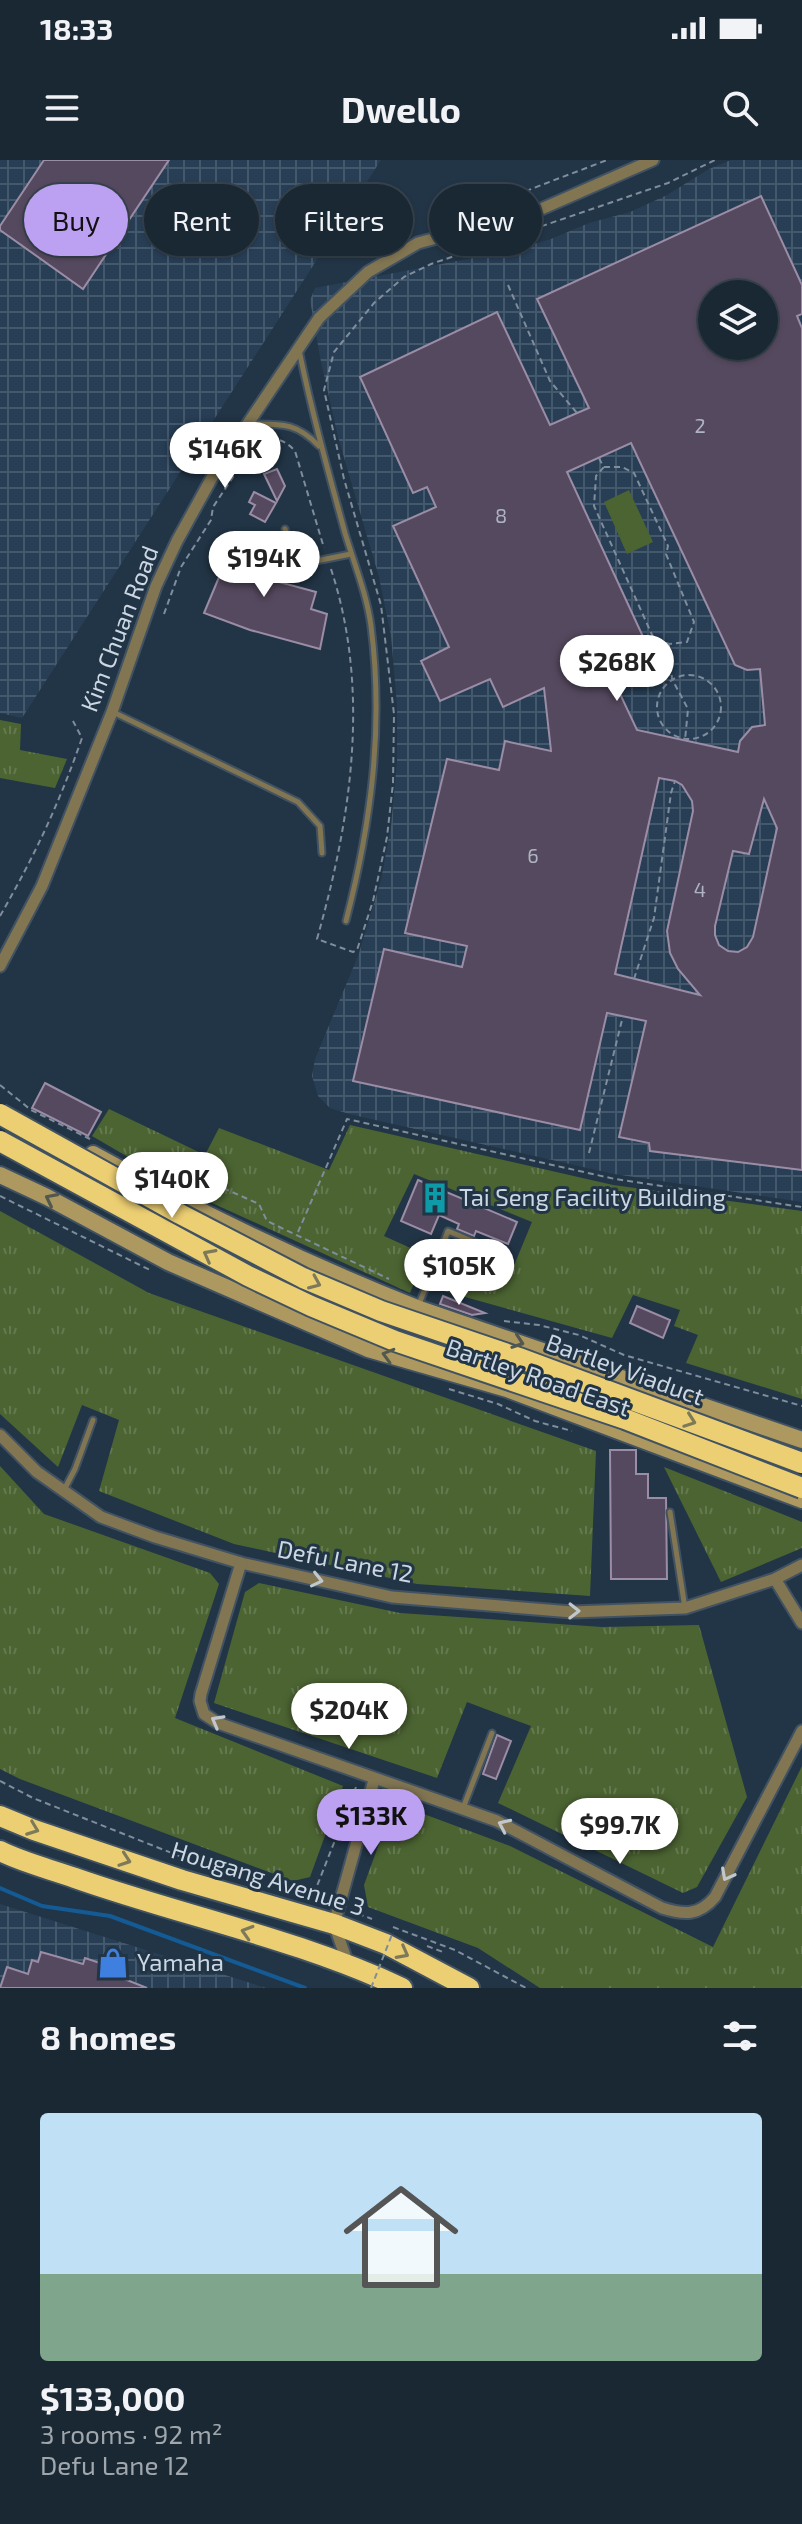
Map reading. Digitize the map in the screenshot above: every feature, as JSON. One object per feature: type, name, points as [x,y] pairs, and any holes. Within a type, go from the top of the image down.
[{"type":"highway","name":"Bartley Viaduct","points":[[0,1114],[303,1278],[381,1311],[519,1358],[802,1463]]},
{"type":"highway","name":"Bartley Viaduct","points":[[0,1141],[248,1276],[311,1306],[395,1341],[613,1414],[802,1488]]},
{"type":"highway","name":"Hougang Avenue 3","points":[[0,1816],[182,1880],[293,1904],[386,1944],[469,1988]]},
{"type":"highway","points":[[0,1851],[141,1901],[348,1964],[402,1988]]},
{"type":"highway","points":[[293,1904],[298,1929],[296,1947]]},
{"type":"main road","name":"Bartley Road East","points":[[0,1104],[187,1205],[417,1308],[802,1440]]},
{"type":"main road","name":"Bartley Road East","points":[[0,1175],[168,1262],[368,1349],[507,1389],[802,1500]]},
{"type":"main road","points":[[243,1294],[269,1289],[280,1280],[281,1260],[271,1245]]},
{"type":"main road","points":[[648,1442],[643,1423],[646,1412],[652,1403],[672,1395]]},
{"type":"street","name":"Kim Chuan Road","points":[[0,966],[42,886],[112,712],[156,586],[177,541],[214,474],[319,318],[368,272],[418,243],[539,210],[653,160]]},
{"type":"street","points":[[0,1435],[37,1472],[101,1517],[241,1563]]},
{"type":"street","name":"Defu Lane 12","points":[[802,1565],[775,1579],[685,1608],[572,1612],[392,1597],[241,1563],[200,1701],[204,1714],[218,1723],[497,1821],[662,1908],[682,1914],[707,1907],[715,1897],[802,1731]]},
{"type":"street","points":[[775,1579],[802,1623]]},
{"type":"street","points":[[348,1964],[334,1924],[374,1780]]},
{"type":"lane","points":[[299,349],[320,447],[371,623],[376,727],[370,814],[346,921]]},
{"type":"lane","points":[[249,424],[285,424],[305,432],[320,447]]},
{"type":"lane","points":[[285,529],[296,565],[351,554]]},
{"type":"lane","points":[[112,712],[298,802],[320,826],[322,853]]},
{"type":"lane","points":[[417,1308],[448,1231],[500,1253]]},
{"type":"lane","points":[[436,1260],[459,1269],[462,1263]]},
{"type":"lane","points":[[63,1490],[75,1469],[93,1420]]},
{"type":"lane","points":[[670,1512],[685,1608]]},
{"type":"lane","points":[[463,1809],[492,1733]]},
{"type":"path","points":[[542,185],[607,160]]},
{"type":"path","points":[[324,390],[334,352],[374,303],[404,277],[431,264],[668,183],[715,160]]},
{"type":"path","points":[[508,285],[550,381],[577,413]]},
{"type":"path","points":[[164,614],[181,567],[211,520],[213,507],[251,450],[265,439],[287,443],[295,451],[346,636],[353,717],[351,781],[343,838],[317,939]]},
{"type":"path","points":[[599,458],[604,467]]},
{"type":"path","points":[[604,467],[622,467],[634,473],[668,546],[666,554],[694,622],[687,642],[669,644],[653,637],[594,506],[596,476],[604,467]]},
{"type":"path","points":[[669,644],[672,679],[688,709],[685,740]]},
{"type":"path","points":[[692,674],[712,684],[721,704],[720,716],[707,734],[685,740],[667,731],[657,714],[659,694],[672,679],[692,674]]},
{"type":"path","points":[[0,916],[36,853],[62,795],[82,738],[73,721]]},
{"type":"path","points":[[634,979],[654,918],[675,781]]},
{"type":"path","points":[[589,1153],[623,1016]]},
{"type":"path","points":[[0,1085],[31,1110],[102,1145]]},
{"type":"path","points":[[297,1233],[347,1119],[615,1179],[802,1207]]},
{"type":"path","points":[[186,1186],[205,1180],[259,1204],[267,1221],[394,1282]]},
{"type":"path","points":[[501,1321],[539,1325],[579,1335],[624,1355],[802,1406]]},
{"type":"path","points":[[293,1904],[315,1891],[361,1775]]},
{"type":"path","points":[[0,1781],[33,1798],[222,1873]]},
{"type":"path","points":[[354,1898],[354,1907],[359,1914],[378,1922]]},
{"type":"path","points":[[391,1926],[455,1950],[526,1988]]},
{"type":"path","points":[[371,1988],[393,1932]]},
{"type":"shaded area","points":[[0,160],[381,160],[366,184],[275,184],[275,256],[319,256],[22,718],[0,713]]},
{"type":"shaded area","points":[[731,160],[802,160],[802,1202],[614,1174],[349,1114],[330,1108],[318,1096],[312,1076],[315,1059],[358,956],[381,880],[391,826],[397,762],[397,705],[391,636],[379,577],[338,437],[310,300],[315,288],[484,256],[542,256],[542,242],[589,223],[630,212],[667,195],[709,169]]},
{"type":"shaded area","points":[[0,1904],[266,1988],[0,1988]]},
{"type":"green space","points":[[629,490],[653,542],[627,554],[604,502]]},
{"type":"green space","points":[[0,720],[21,724],[20,750],[67,759],[55,788],[0,778]]},
{"type":"green space","points":[[109,1109],[205,1155],[219,1128],[329,1170],[350,1125],[613,1185],[802,1211],[802,1399],[686,1363],[698,1335],[674,1326],[680,1310],[633,1295],[612,1338],[440,1290],[446,1277],[463,1283],[470,1268],[508,1280],[532,1222],[414,1174],[384,1236],[426,1255],[410,1293],[190,1193],[92,1136]]},
{"type":"green space","points":[[0,1211],[149,1293],[596,1451],[590,1596],[417,1584],[234,1544],[99,1491],[119,1420],[82,1405],[58,1467],[0,1414]]},
{"type":"green space","points":[[0,1466],[44,1514],[210,1573],[219,1584],[175,1718],[343,1786],[310,1877],[293,1881],[0,1769]]},
{"type":"green space","points":[[664,1467],[802,1522],[802,1548],[721,1582]]},
{"type":"green space","points":[[259,1583],[400,1613],[602,1627],[699,1625],[747,1797],[697,1887],[683,1893],[498,1803],[531,1726],[467,1702],[437,1778],[214,1703],[245,1592]]},
{"type":"green space","points":[[802,1766],[802,1988],[540,1988],[478,1948],[368,1907],[364,1885],[394,1803],[510,1846],[713,1947]]},
{"type":"building","points":[[44,160],[169,160],[153,184],[144,184],[144,198],[128,222],[128,184],[28,184]]},
{"type":"building","points":[[24,190],[24,247],[0,230]]},
{"type":"building","points":[[761,196],[802,285],[802,314],[797,316],[802,328],[802,1170],[650,1151],[649,1143],[619,1137],[646,1021],[607,1013],[580,1130],[353,1081],[384,949],[462,967],[467,946],[405,933],[447,759],[499,770],[505,741],[551,751],[544,688],[503,707],[490,679],[440,701],[421,661],[449,647],[393,526],[436,507],[427,487],[413,493],[360,377],[497,312],[550,425],[589,408],[537,299]],"holes":[[[631,443],[735,665],[747,670],[760,669],[765,725],[752,727],[740,741],[738,752],[637,730],[604,660],[645,641],[567,472]],[[659,778],[682,785],[692,801],[693,811],[667,931],[670,953],[678,969],[700,995],[615,974]],[[764,799],[777,828],[753,937],[747,947],[738,952],[728,951],[719,945],[715,926],[733,851],[749,854]]]},
{"type":"building","points":[[37,256],[105,256],[83,289]]},
{"type":"building","points":[[277,469],[285,486],[277,501],[264,474]]},
{"type":"building","points":[[254,492],[276,503],[265,522],[250,514],[255,505],[249,502]]},
{"type":"building","points":[[235,539],[276,556],[268,579],[316,592],[311,609],[327,614],[320,649],[250,630],[204,613]]},
{"type":"building","points":[[45,1083],[101,1112],[88,1136],[32,1108]]},
{"type":"building","name":"Tai Seng Facility Building","points":[[418,1180],[517,1222],[508,1244],[476,1231],[474,1236],[457,1229],[459,1224],[439,1215],[431,1234],[401,1221]]},
{"type":"building","points":[[443,1296],[485,1313],[472,1315],[440,1304]]},
{"type":"building","points":[[637,1306],[670,1320],[663,1338],[630,1323]]},
{"type":"building","points":[[610,1450],[636,1450],[636,1474],[648,1474],[648,1498],[666,1498],[667,1579],[611,1579]]},
{"type":"building","points":[[497,1735],[511,1741],[496,1779],[483,1774]]},
{"type":"building","points":[[41,1952],[83,1964],[85,1958],[103,1964],[109,1973],[147,1988],[0,1988],[7,1967],[28,1974],[32,1960],[38,1962]]},
{"type":"waterway","points":[[0,1888],[42,1906],[110,1916],[305,1988]]},
{"type":"place","name":"Tai Seng Facility Building","points":[[435,1198]]},
{"type":"place","name":"Yamaha","points":[[113,1963]]}]
